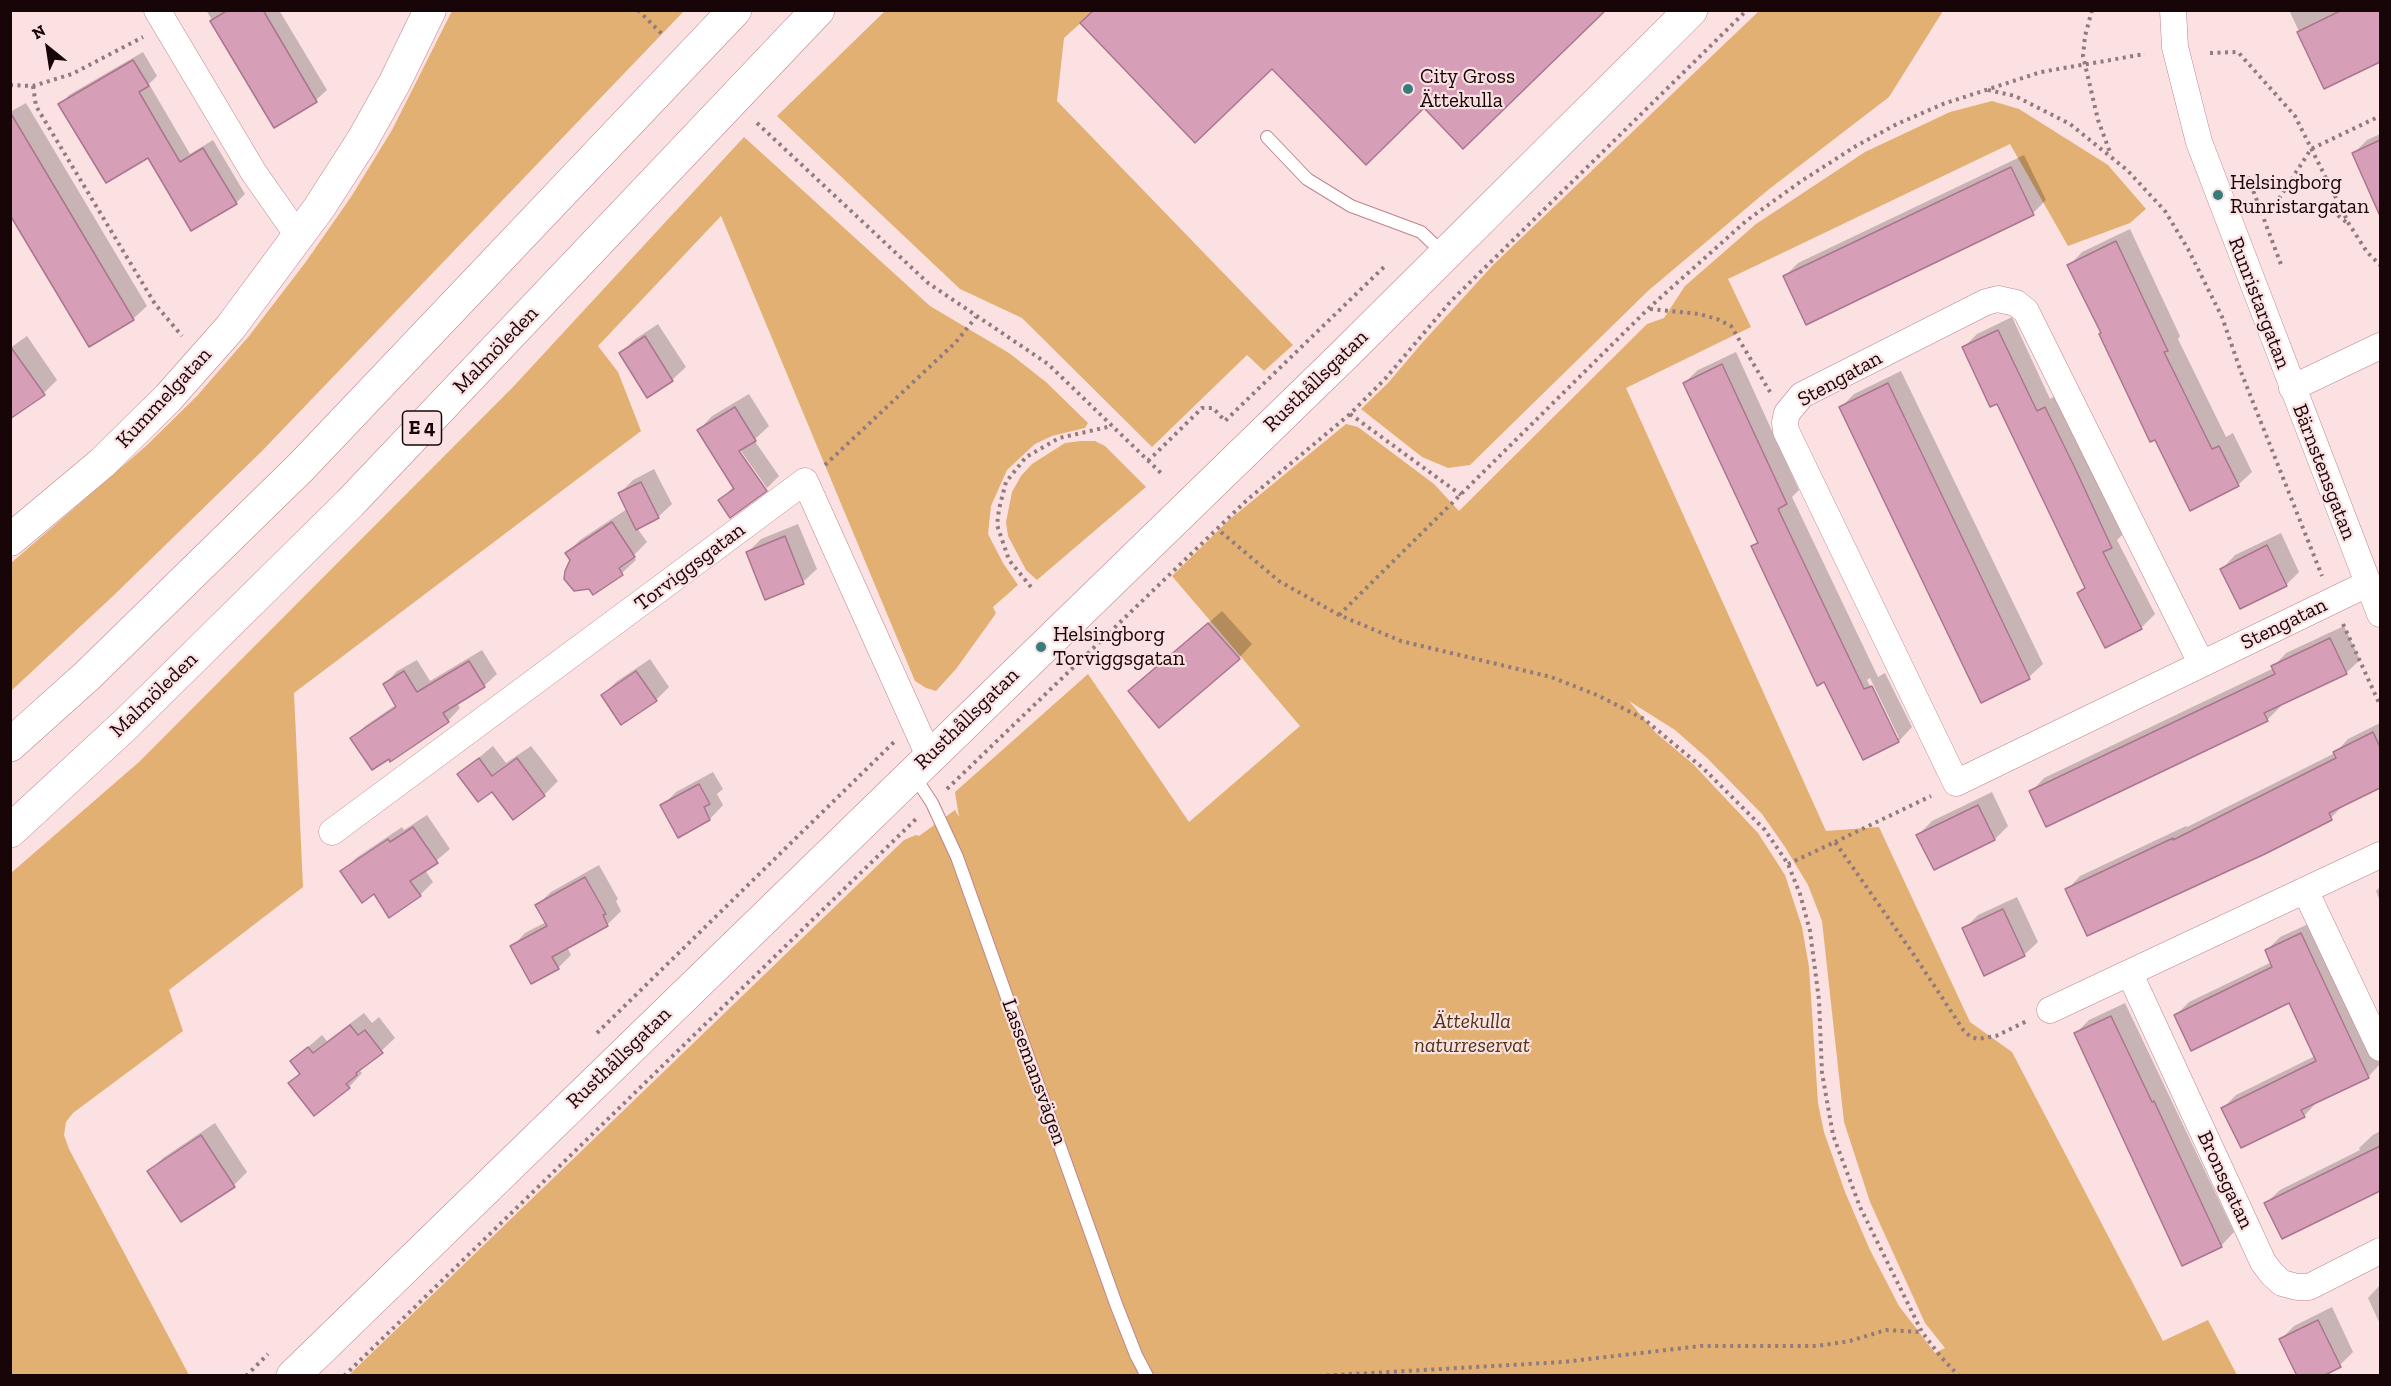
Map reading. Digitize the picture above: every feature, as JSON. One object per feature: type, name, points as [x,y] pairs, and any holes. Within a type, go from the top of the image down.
[{"type":"main road","points":[[10,745],[87,676],[301,467],[735,10]]},
{"type":"main road","name":"Malmöleden","points":[[10,831],[126,723],[350,503],[818,10]]},
{"type":"main road","name":"Rusthållsgatan","points":[[293,1376],[1445,254],[1691,10]]},
{"type":"street","name":"Kummelgatan","points":[[10,540],[102,463],[168,398],[270,276],[299,237],[362,141],[395,82],[430,10]]},
{"type":"street","name":"Runristargatan","points":[[2172,10],[2175,47],[2199,142],[2292,388]]},
{"type":"street","points":[[161,18],[254,173],[299,237]]},
{"type":"street","name":"Stengatan","points":[[2201,663],[2026,311],[2016,303],[1998,299],[1986,302],[1802,395],[1787,413],[1786,431],[1956,783],[2367,584]]},
{"type":"street","name":"Bärnstensgatan","points":[[2380,346],[2292,388],[2380,614]]},
{"type":"street","points":[[805,481],[914,722],[921,764]]},
{"type":"street","name":"Torviggsgatan","points":[[332,832],[805,481]]},
{"type":"street","points":[[2050,1010],[2380,855]]},
{"type":"street","points":[[2305,890],[2380,1047]]},
{"type":"street","name":"Bronsgatan","points":[[2130,974],[2263,1262],[2272,1274],[2282,1283],[2309,1287],[2380,1251]]},
{"type":"lane","points":[[1267,137],[1307,179],[1351,206],[1416,230],[1445,254]]},
{"type":"lane","name":"Lassemansvägen","points":[[921,764],[932,803],[957,857],[1116,1304],[1147,1376]]},
{"type":"path","points":[[638,10],[662,33]]},
{"type":"path","points":[[344,1376],[932,803],[1247,500],[1350,414],[1385,379],[1450,301],[1747,10]]},
{"type":"path","points":[[2092,10],[2084,45],[2086,64],[2098,120],[2112,157]]},
{"type":"path","points":[[10,85],[33,86],[72,74],[161,18]]},
{"type":"path","points":[[2210,52],[2238,52],[2295,116],[2349,224],[2367,252],[2380,265]]},
{"type":"path","points":[[1339,615],[1649,308],[1746,221],[1800,182],[1856,146],[1943,104],[2041,72],[2145,54]]},
{"type":"path","points":[[33,86],[36,106],[155,304],[202,360]]},
{"type":"path","points":[[1988,89],[2015,96],[2070,124],[2127,170],[2165,211],[2222,317],[2254,405],[2332,601],[2380,705]]},
{"type":"path","points":[[2275,204],[2311,149],[2380,116]]},
{"type":"path","points":[[757,123],[928,283],[1048,364],[1162,474]]},
{"type":"path","points":[[2248,177],[2282,267]]},
{"type":"path","points":[[2245,184],[2256,180]]},
{"type":"path","points":[[2266,207],[2275,204],[2306,203],[2321,206],[2334,212],[2349,224]]},
{"type":"path","points":[[1649,308],[1699,314],[1731,326],[1770,393],[1787,413]]},
{"type":"path","points":[[805,481],[837,455],[956,342],[976,316]]},
{"type":"path","points":[[1148,462],[1202,408],[1213,408],[1225,421]]},
{"type":"path","points":[[1350,414],[1461,495]]},
{"type":"path","points":[[1031,587],[1009,560],[997,525],[1006,482],[1026,457],[1059,438],[1112,426]]},
{"type":"path","points":[[1221,532],[1279,581],[1339,615],[1401,641],[1551,677],[1598,695],[1644,719],[1675,743],[1732,795],[1765,830],[1788,864],[1800,894],[1816,966],[1822,1073],[1833,1135],[1860,1208],[1922,1332],[1959,1376]]},
{"type":"path","points":[[589,1041],[914,722]]},
{"type":"path","points":[[1788,864],[1956,783]]},
{"type":"path","points":[[1835,842],[1964,1031],[1971,1037],[1978,1040],[1996,1036],[2050,1010]]},
{"type":"path","points":[[1319,1376],[1563,1362],[1701,1346],[1817,1346],[1850,1341],[1886,1330],[1922,1332]]},
{"type":"path","points":[[246,1376],[270,1352]]},
{"type":"green space","points":[[452,11],[684,11],[262,451],[112,597],[11,691],[11,563],[146,446],[197,396],[249,336],[305,263],[351,197],[392,130]]},
{"type":"green space","points":[[885,11],[1094,11],[1064,38],[1057,101],[1293,345],[1264,371],[1247,355],[1152,447],[1022,318],[960,289],[777,116]]},
{"type":"green space","points":[[1759,11],[1943,11],[1889,97],[1768,190],[1649,290],[1470,465],[1448,468],[1422,457],[1361,409],[1388,383],[1493,265]]},
{"type":"green space","name":"Ättekulla naturreservat","points":[[1992,101],[2019,109],[2108,165],[2146,209],[2130,223],[2068,246],[2010,144],[1728,279],[1751,327],[1626,388],[1826,831],[1879,827],[1970,1022],[2012,1052],[2163,1341],[2208,1320],[2237,1375],[348,1376],[904,840],[919,836],[955,810],[959,817],[955,792],[1088,674],[1189,822],[1300,726],[1172,576],[1229,520],[1346,424],[1358,427],[1434,484],[1459,511],[1647,324],[1664,318],[1685,286],[1756,224],[1865,152],[1950,112]],"holes":[[[1629,701],[1675,730],[1708,759],[1762,814],[1808,885],[1822,921],[1844,1122],[1870,1202],[1925,1323],[1945,1348],[1935,1353],[1899,1306],[1870,1250],[1845,1192],[1824,1132],[1818,1103],[1809,967],[1802,927],[1785,875],[1758,833],[1693,764],[1656,733]]]},
{"type":"green space","points":[[744,137],[930,306],[1009,353],[1046,382],[1088,423],[1085,428],[1052,436],[1035,444],[1007,470],[991,506],[988,534],[1018,585],[993,607],[996,613],[992,619],[956,669],[936,691],[915,681],[721,216],[598,346],[618,372],[641,431],[294,693],[303,887],[169,990],[183,1031],[73,1113],[66,1122],[64,1135],[69,1149],[189,1375],[11,1375],[11,873],[139,762],[513,387]]},
{"type":"green space","points":[[1095,441],[1105,446],[1146,487],[1037,580],[1026,570],[1008,536],[1006,522],[1012,492],[1021,476],[1032,464],[1065,443]]},
{"type":"building","points":[[228,10],[263,10],[317,102],[274,128],[210,21]]},
{"type":"building","name":"City Gross Ättekulla","points":[[1094,10],[1606,10],[1463,149],[1424,108],[1366,165],[1272,69],[1195,143],[1080,23]]},
{"type":"building","points":[[2342,10],[2380,10],[2380,62],[2324,89],[2297,32]]},
{"type":"building","points":[[133,60],[149,86],[139,92],[180,162],[203,148],[237,204],[191,231],[148,158],[106,183],[58,104]]},
{"type":"building","points":[[10,112],[134,320],[89,347],[10,215]]},
{"type":"building","points":[[2380,140],[2380,216],[2352,153]]},
{"type":"building","points":[[2011,167],[2034,215],[1806,325],[1783,276]]},
{"type":"building","points":[[2116,241],[2168,351],[2164,352],[2212,449],[2219,446],[2239,486],[2190,511],[2155,440],[2150,442],[2099,334],[2101,333],[2067,265]]},
{"type":"building","points":[[1998,330],[2037,411],[2045,407],[2074,466],[2112,548],[2103,552],[2142,629],[2105,648],[2077,593],[2085,588],[1997,404],[1990,407],[1962,347]]},
{"type":"building","points":[[645,336],[673,381],[647,398],[619,353]]},
{"type":"building","points":[[10,346],[45,395],[10,419]]},
{"type":"building","points":[[1722,364],[1787,504],[1778,509],[1864,689],[1872,686],[1899,742],[1863,760],[1824,682],[1817,686],[1751,546],[1758,543],[1683,383]]},
{"type":"building","points":[[1888,383],[2030,679],[1981,703],[1839,407]]},
{"type":"building","points":[[735,407],[756,441],[739,451],[767,491],[730,518],[718,500],[734,489],[697,430]]},
{"type":"building","points":[[641,482],[659,518],[636,530],[618,493]]},
{"type":"building","points":[[612,522],[635,557],[619,568],[623,575],[593,595],[589,589],[574,591],[564,579],[570,560],[565,553]]},
{"type":"building","points":[[785,536],[804,584],[765,600],[746,552]]},
{"type":"building","points":[[2267,545],[2287,586],[2240,609],[2220,569]]},
{"type":"building","points":[[1208,623],[1240,659],[1159,728],[1128,691]]},
{"type":"building","points":[[2330,638],[2347,674],[2264,713],[2268,721],[2046,827],[2029,791],[2275,674],[2271,666]]},
{"type":"building","points":[[469,661],[485,687],[443,713],[449,722],[390,762],[389,759],[372,770],[350,738],[396,707],[383,684],[404,671],[417,692]]},
{"type":"building","points":[[636,671],[657,701],[621,725],[601,695]]},
{"type":"building","points":[[2373,732],[2380,747],[2380,788],[2329,813],[2332,820],[2265,854],[2087,936],[2065,889],[2173,838],[2173,840],[2336,758],[2333,752]]},
{"type":"building","points":[[479,758],[492,776],[517,758],[545,796],[513,820],[492,792],[478,802],[457,774]]},
{"type":"building","points":[[699,784],[710,804],[704,807],[710,820],[678,838],[660,805]]},
{"type":"building","points":[[1978,805],[1995,840],[1934,870],[1916,835]]},
{"type":"building","points":[[413,827],[438,863],[410,881],[421,896],[389,918],[374,894],[362,903],[340,871],[388,839],[390,842]]},
{"type":"building","points":[[585,877],[606,914],[603,915],[608,926],[552,957],[559,969],[531,984],[510,946],[547,926],[535,905]]},
{"type":"building","points":[[2003,909],[2025,956],[1984,976],[1962,928]]},
{"type":"building","points":[[2301,933],[2369,1078],[2301,1110],[2305,1117],[2241,1148],[2221,1108],[2316,1061],[2289,1003],[2191,1051],[2174,1015],[2272,967],[2265,950]]},
{"type":"building","points":[[2111,1016],[2152,1102],[2154,1101],[2222,1247],[2182,1266],[2074,1033]]},
{"type":"building","points":[[350,1025],[358,1035],[365,1030],[383,1053],[356,1073],[357,1075],[346,1084],[350,1088],[314,1116],[288,1083],[300,1074],[290,1061],[308,1047],[313,1053]]},
{"type":"building","points":[[201,1135],[235,1187],[181,1222],[147,1171]]},
{"type":"building","points":[[2380,1146],[2380,1191],[2282,1239],[2264,1203]]},
{"type":"building","points":[[2318,1320],[2341,1367],[2323,1376],[2297,1376],[2279,1339]]},
{"type":"place","name":"City Gross Ättekulla","points":[[1408,89]]},
{"type":"place","name":"Helsingborg Runristargatan","points":[[2218,195]]},
{"type":"place","name":"Helsingborg Torviggsgatan","points":[[1041,647]]}]
